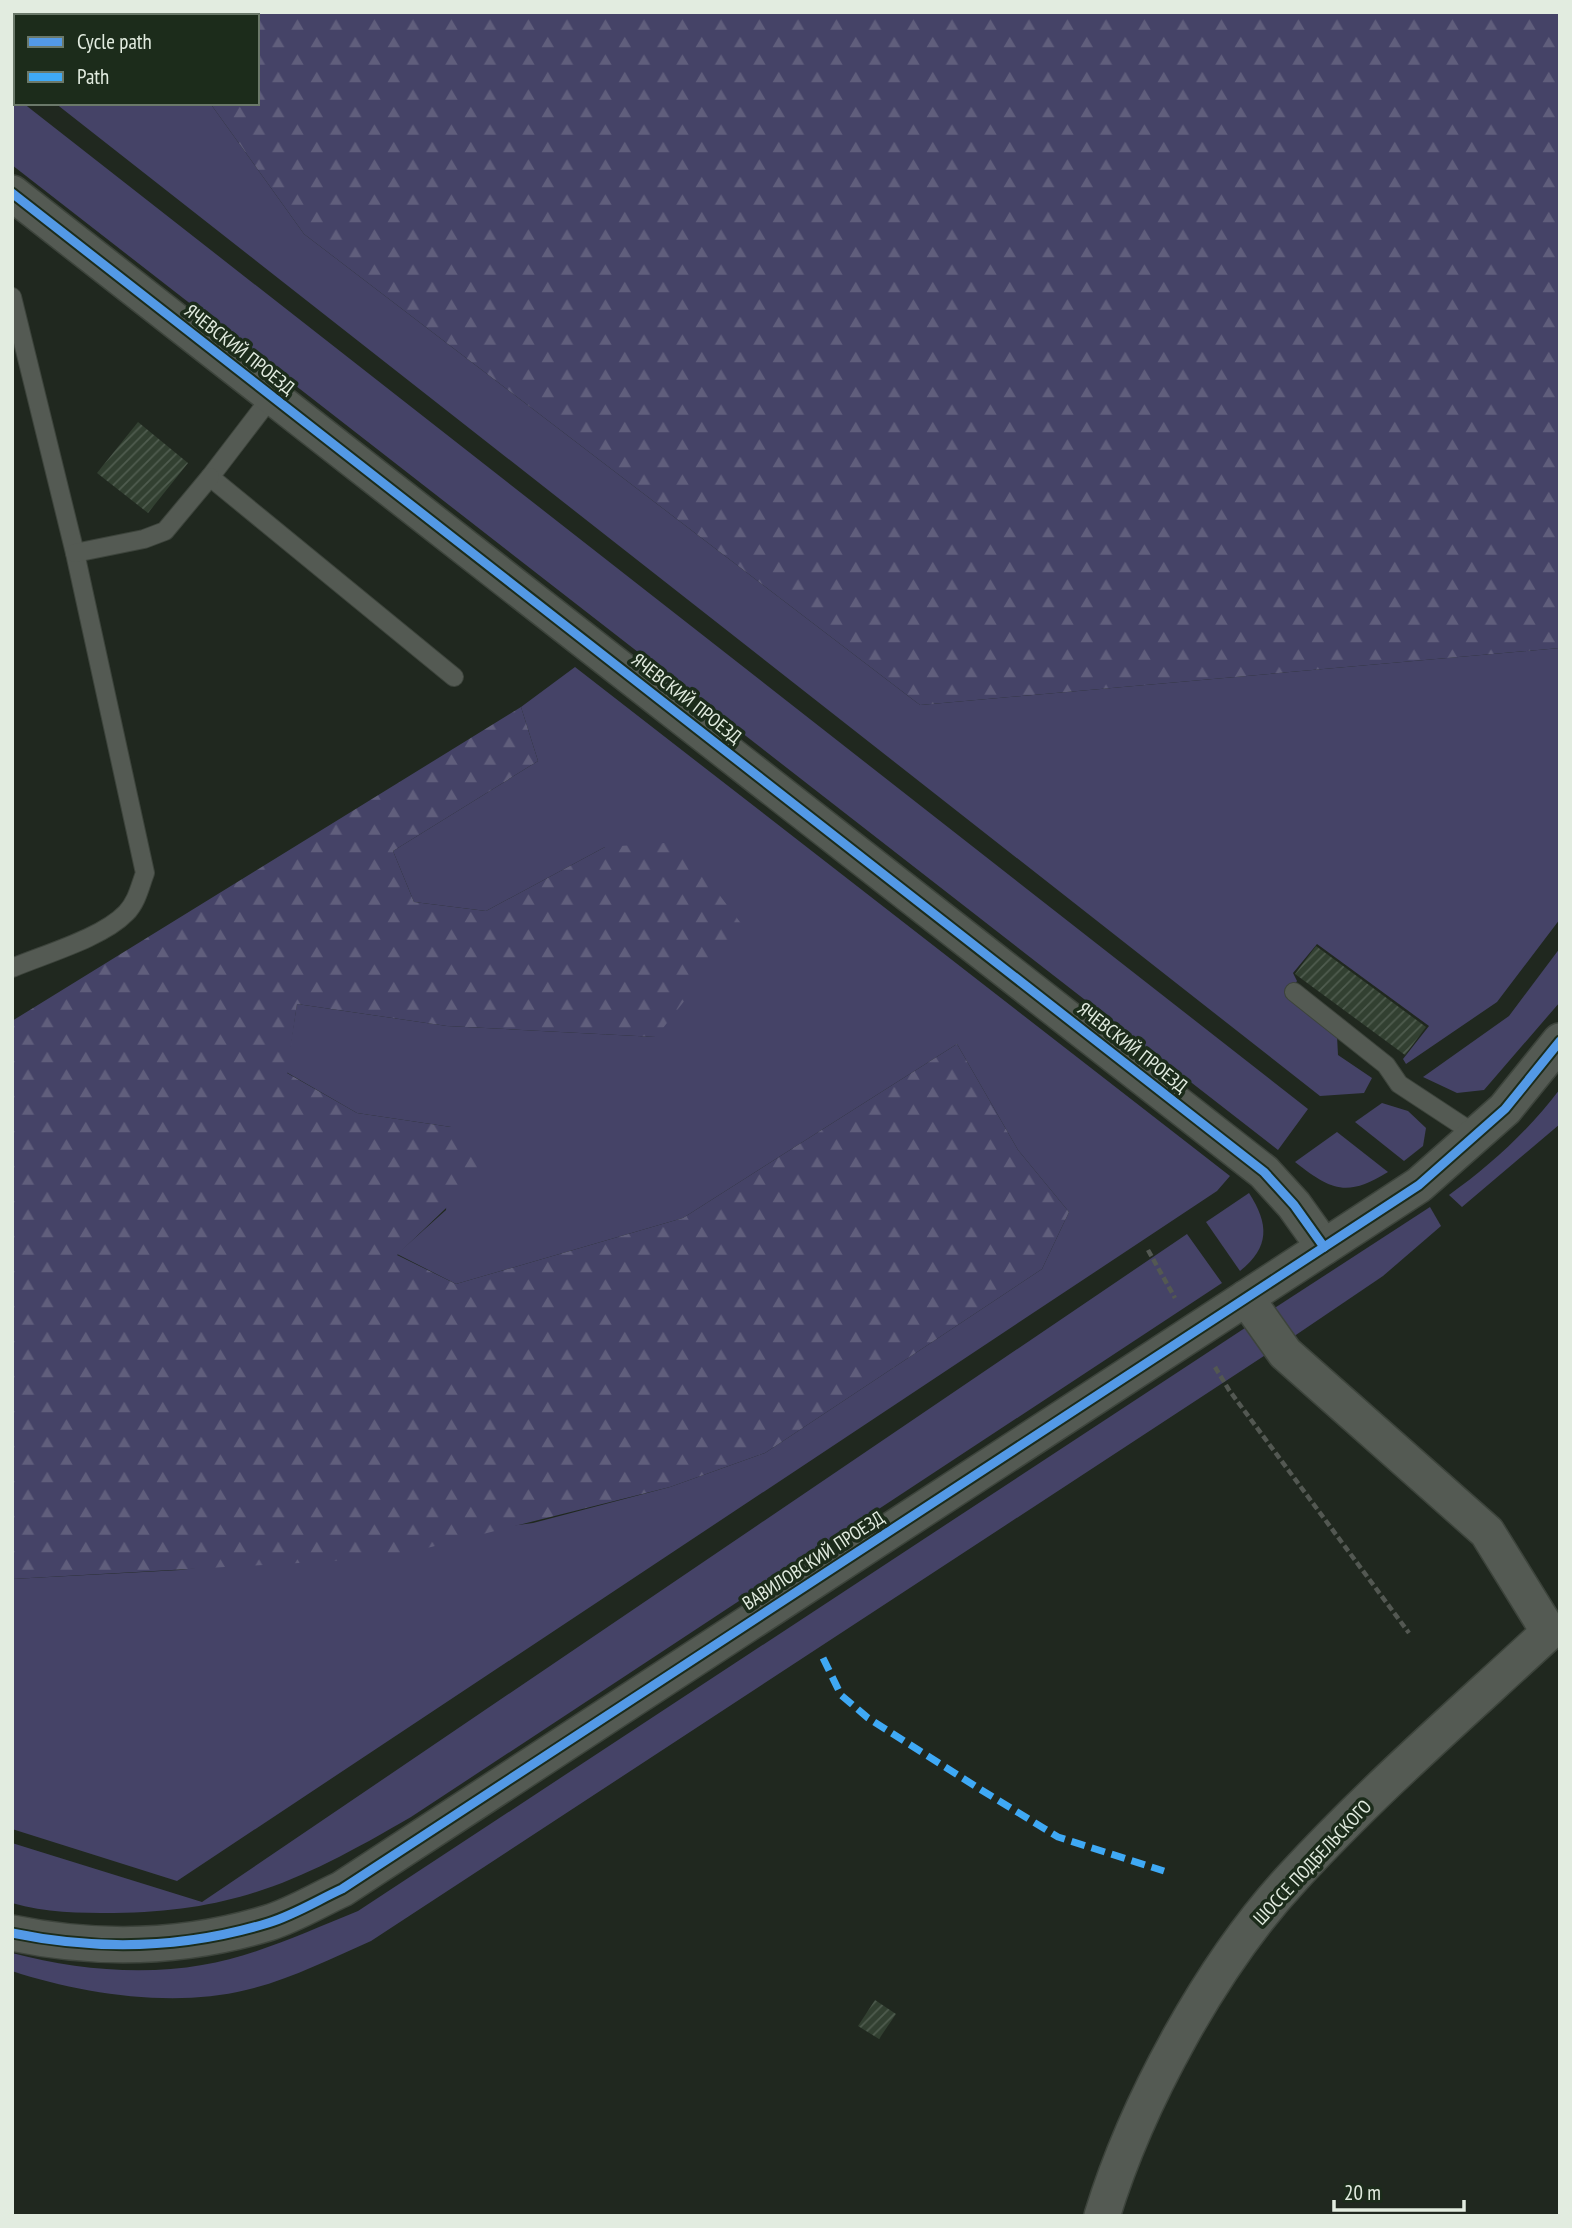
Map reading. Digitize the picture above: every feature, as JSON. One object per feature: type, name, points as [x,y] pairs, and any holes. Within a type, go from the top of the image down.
[{"type":"street","name":"ЯЧЕВСКИЙ ПРОЕЗД","points":[[12,193],[1264,1172],[1294,1205],[1324,1247]]},
{"type":"street","name":"ВАВИЛОВСКИЙ ПРОЕЗД","points":[[12,1933],[57,1942],[128,1947],[204,1939],[271,1922],[342,1889],[1419,1185],[1478,1136],[1505,1109],[1560,1041]]},
{"type":"street","name":"ШОССЕ ПОДБЕЛЬСКОГО","points":[[1102,2216],[1162,2074],[1193,2015],[1248,1931],[1292,1878],[1356,1812],[1549,1632],[1487,1532],[1285,1353],[1245,1298]]},
{"type":"lane","points":[[12,297],[75,553],[145,873],[136,898],[127,912],[108,927],[12,968]]},
{"type":"lane","points":[[75,553],[144,539],[165,531],[272,396]]},
{"type":"lane","points":[[210,477],[454,677]]},
{"type":"lane","points":[[1294,992],[1386,1065],[1399,1084],[1478,1136]]},
{"type":"path","points":[[1228,1390],[1409,1633]]},
{"type":"green space","points":[[12,12],[146,14],[14,14],[14,71]]},
{"type":"green space","points":[[145,12],[1560,12],[1560,648],[920,705],[304,234],[211,105],[259,105],[259,14]]},
{"type":"green space","points":[[12,95],[14,105],[26,105],[1308,1109],[1278,1150],[12,165]]},
{"type":"green space","points":[[58,105],[211,105],[304,234],[920,705],[1560,648],[1560,919],[1497,1002],[1406,1064],[1403,1059],[1429,1026],[1317,944],[1293,973],[1297,981],[1287,998],[1337,1036],[1338,1055],[1372,1078],[1364,1093],[1320,1096]]},
{"type":"green space","points":[[575,667],[1230,1176],[1217,1191],[177,1881],[12,1829],[12,1579],[180,1570],[533,1523],[670,1487],[765,1453],[1042,1269],[1069,1212],[1018,1150],[957,1044],[683,1218],[456,1284],[397,1254],[446,1210],[451,1127],[357,1113],[286,1072],[297,1004],[447,1026],[656,1037],[605,847],[486,911],[414,902],[393,851],[538,761],[521,707]]},
{"type":"green space","points":[[521,707],[538,761],[393,851],[414,902],[486,911],[605,847],[679,842],[743,926],[656,1037],[447,1026],[297,1004],[287,1073],[357,1113],[451,1127],[490,1166],[397,1255],[456,1284],[683,1218],[957,1044],[1018,1150],[1069,1212],[1042,1269],[765,1453],[670,1487],[387,1558],[12,1579],[12,1021]]},
{"type":"green space","points":[[1560,948],[1560,1002],[1484,1090],[1457,1093],[1423,1077],[1509,1016]]},
{"type":"green space","points":[[1560,1089],[1560,1124],[1462,1207],[1449,1195],[1508,1147]]},
{"type":"green space","points":[[1382,1103],[1408,1111],[1426,1128],[1423,1146],[1404,1161],[1355,1122]]},
{"type":"green space","points":[[1337,1132],[1388,1172],[1361,1185],[1339,1187],[1319,1179],[1295,1162]]},
{"type":"green space","points":[[1249,1193],[1260,1215],[1263,1235],[1257,1253],[1240,1271],[1206,1222]]},
{"type":"green space","points":[[1430,1207],[1441,1226],[1383,1276],[1287,1341],[1267,1313]]},
{"type":"green space","points":[[1187,1234],[1222,1283],[411,1817],[373,1839],[338,1858],[270,1888],[198,1906],[158,1911],[88,1913],[50,1911],[12,1903],[12,1843],[202,1902]]},
{"type":"green space","points":[[1251,1324],[1270,1352],[371,1941],[278,1981],[246,1990],[189,1998],[97,1992],[12,1971],[12,1953],[107,1969],[155,1970],[202,1965],[262,1949],[358,1911]]},
{"type":"building","points":[[138,422],[188,463],[148,513],[97,473]]},
{"type":"building","points":[[1316,946],[1426,1027],[1405,1055],[1295,974]]},
{"type":"building","points":[[875,2000],[896,2014],[879,2039],[858,2026]]},
{"type":"marked path","points":[[823,1658],[841,1695],[868,1718],[983,1791],[1058,1837],[1164,1871]]},
{"type":"cycle path","points":[[12,193],[1264,1172],[1294,1205],[1324,1247]]},
{"type":"cycle path","points":[[12,1933],[109,1945],[204,1938],[268,1923],[297,1912],[342,1889],[1419,1185],[1505,1109],[1560,1041]]}]
